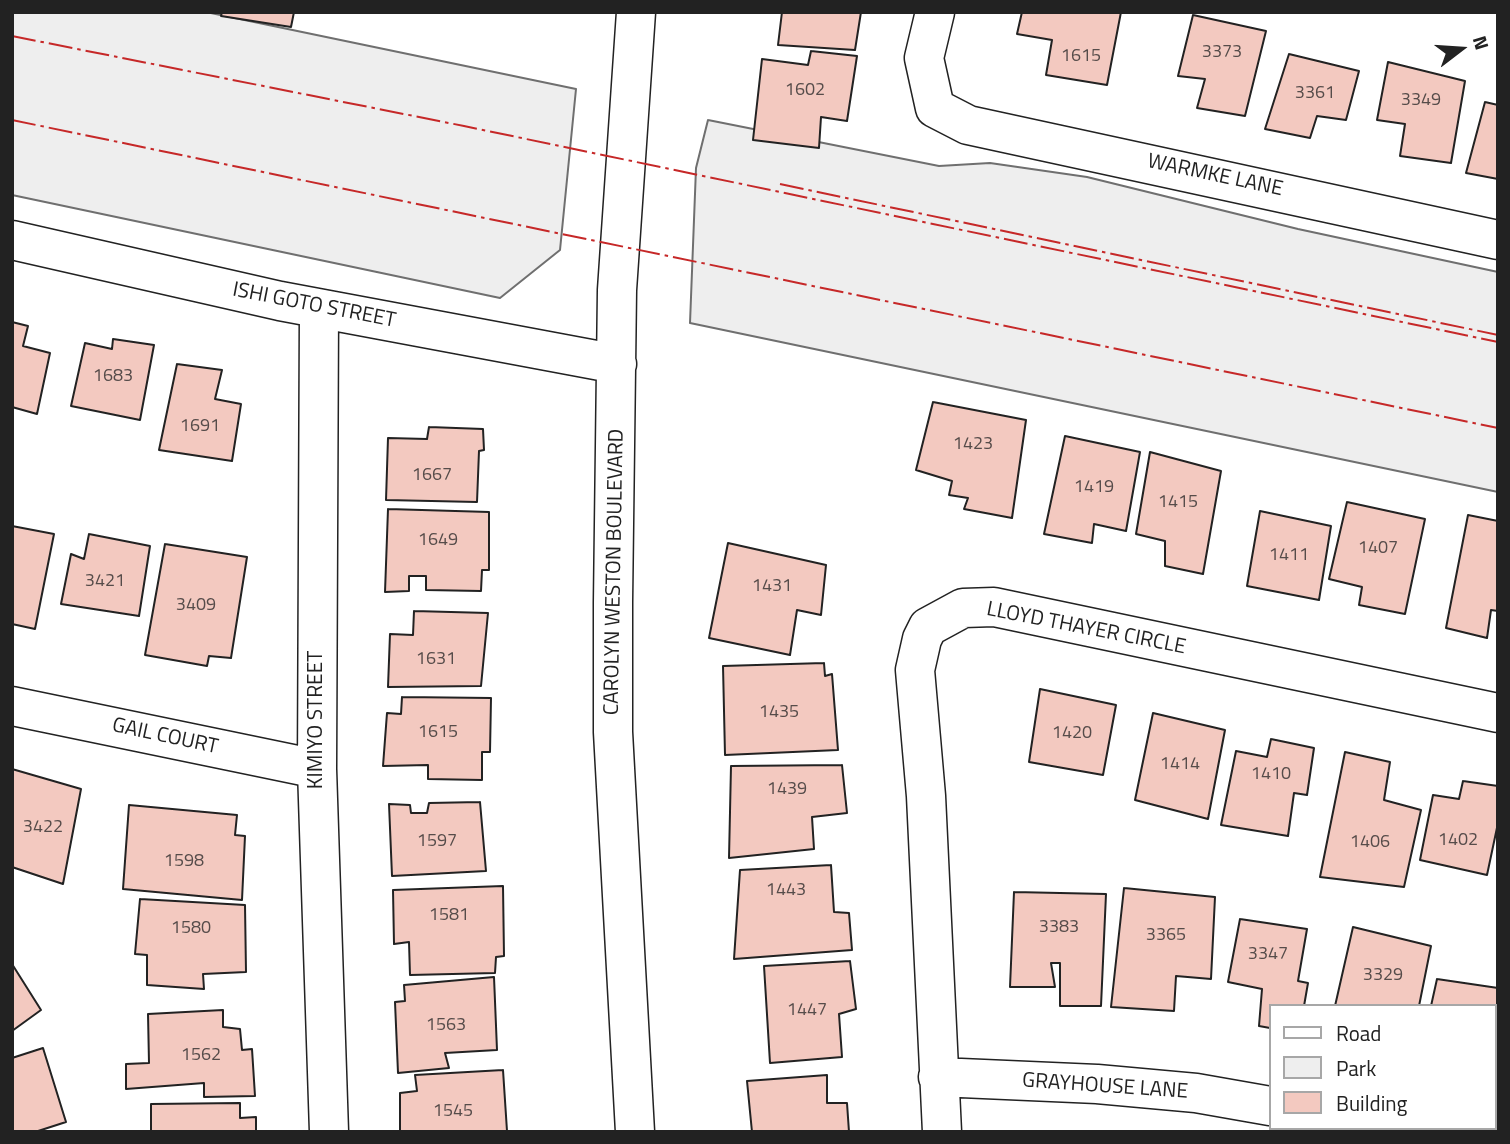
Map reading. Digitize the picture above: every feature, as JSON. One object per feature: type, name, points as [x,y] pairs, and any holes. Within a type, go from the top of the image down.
[{"type":"street","name":"CAROLYN WESTON BOULEVARD","points":[[635,1132],[613,732],[617,290],[636,12]]},
{"type":"street","name":"WARMKE LANE","points":[[935,12],[924,58],[935,108],[968,125],[1498,240]]},
{"type":"street","name":"ISHI GOTO STREET","points":[[12,240],[319,309],[617,364]]},
{"type":"street","name":"KIMIYO STREET","points":[[319,309],[317,769],[328,1132]]},
{"type":"street","name":"LLOYD THAYER CIRCLE","points":[[942,1132],[926,796],[915,670],[922,639],[928,627],[963,608],[994,607],[1498,713]]},
{"type":"street","name":"GAIL COURT","points":[[12,706],[317,769]]},
{"type":"street","name":"GRAYHOUSE LANE","points":[[938,1077],[1097,1084],[1196,1093],[1268,1106]]},
{"type":"green space","points":[[12,12],[206,12],[576,89],[560,250],[500,298],[12,195]]},
{"type":"green space","points":[[708,120],[939,166],[990,163],[1087,177],[1298,229],[1498,272],[1498,492],[690,323],[696,168]]},
{"type":"building","points":[[222,12],[294,12],[291,27],[221,16]]},
{"type":"building","points":[[782,12],[861,12],[855,50],[778,45]]},
{"type":"building","points":[[1022,12],[1121,12],[1107,85],[1046,75],[1052,40],[1017,34]]},
{"type":"building","points":[[1193,15],[1266,31],[1245,116],[1197,108],[1205,79],[1178,76]]},
{"type":"building","points":[[811,51],[857,56],[847,121],[821,117],[819,148],[753,140],[762,59],[808,65]]},
{"type":"building","points":[[1289,54],[1359,71],[1346,120],[1317,116],[1310,138],[1265,129]]},
{"type":"building","points":[[1388,62],[1465,81],[1451,163],[1400,156],[1405,124],[1377,120]]},
{"type":"building","points":[[1485,102],[1498,105],[1498,179],[1466,173]]},
{"type":"building","points":[[12,322],[28,326],[23,346],[50,353],[37,414],[12,407]]},
{"type":"building","points":[[113,339],[154,345],[140,420],[71,406],[85,343],[112,349]]},
{"type":"building","points":[[177,364],[222,370],[215,399],[241,404],[232,461],[159,450]]},
{"type":"building","points":[[933,402],[1026,420],[1012,518],[964,509],[968,498],[949,495],[952,481],[916,470]]},
{"type":"building","points":[[429,427],[483,429],[484,450],[479,451],[477,502],[386,500],[388,438],[427,439]]},
{"type":"building","points":[[1065,436],[1140,452],[1126,531],[1094,524],[1092,543],[1044,534]]},
{"type":"building","points":[[1150,452],[1221,471],[1203,574],[1165,566],[1165,541],[1136,534]]},
{"type":"building","points":[[1347,502],[1425,519],[1405,614],[1359,605],[1362,587],[1329,579]]},
{"type":"building","points":[[388,509],[489,512],[489,570],[482,570],[481,591],[426,590],[426,576],[409,576],[409,591],[385,592]]},
{"type":"building","points":[[1260,511],[1331,526],[1319,600],[1247,586]]},
{"type":"building","points":[[1468,515],[1498,521],[1498,611],[1491,610],[1487,638],[1446,628]]},
{"type":"building","points":[[12,526],[54,534],[35,629],[12,624]]},
{"type":"building","points":[[89,534],[150,546],[139,616],[61,604],[71,554],[84,559]]},
{"type":"building","points":[[728,543],[826,565],[821,615],[797,610],[790,655],[709,638]]},
{"type":"building","points":[[165,544],[247,557],[231,658],[209,656],[207,666],[145,655]]},
{"type":"building","points":[[414,611],[488,613],[481,686],[388,687],[390,634],[413,635]]},
{"type":"building","points":[[824,663],[825,676],[832,674],[838,750],[725,755],[723,666]]},
{"type":"building","points":[[1040,689],[1116,705],[1103,775],[1029,762]]},
{"type":"building","points":[[402,697],[491,698],[490,752],[482,752],[482,780],[428,779],[428,765],[383,766],[387,713],[401,714]]},
{"type":"building","points":[[1153,713],[1225,730],[1208,819],[1135,800]]},
{"type":"building","points":[[1271,739],[1314,748],[1307,795],[1294,793],[1288,836],[1221,825],[1236,751],[1267,757]]},
{"type":"building","points":[[1345,752],[1390,762],[1384,800],[1421,810],[1404,887],[1320,877]]},
{"type":"building","points":[[842,765],[847,813],[812,817],[814,849],[729,858],[731,766]]},
{"type":"building","points":[[12,769],[81,789],[63,884],[12,867]]},
{"type":"building","points":[[1463,781],[1498,786],[1498,823],[1487,875],[1420,860],[1433,795],[1459,799]]},
{"type":"building","points":[[480,802],[486,871],[392,876],[389,804],[410,805],[411,813],[427,813],[429,803]]},
{"type":"building","points":[[129,805],[237,815],[235,835],[245,836],[242,900],[123,889]]},
{"type":"building","points":[[831,865],[834,912],[849,913],[852,950],[734,959],[740,870]]},
{"type":"building","points":[[503,886],[504,956],[496,957],[495,973],[410,975],[409,942],[394,944],[393,890]]},
{"type":"building","points":[[1124,888],[1215,897],[1211,979],[1176,976],[1174,1011],[1111,1007]]},
{"type":"building","points":[[1014,892],[1106,894],[1101,1006],[1060,1006],[1060,963],[1051,963],[1055,987],[1010,987]]},
{"type":"building","points":[[140,899],[245,905],[246,972],[203,974],[204,989],[147,985],[147,955],[135,954]]},
{"type":"building","points":[[1240,919],[1307,929],[1298,981],[1308,983],[1304,1004],[1268,1004],[1268,1028],[1259,1026],[1262,989],[1228,982]]},
{"type":"building","points":[[1353,927],[1431,946],[1419,1004],[1335,1004]]},
{"type":"building","points":[[850,961],[856,1009],[839,1014],[842,1057],[770,1063],[764,966]]},
{"type":"building","points":[[12,964],[41,1010],[12,1031]]},
{"type":"building","points":[[494,977],[497,1050],[445,1053],[449,1068],[398,1073],[395,1002],[405,1001],[404,985]]},
{"type":"building","points":[[1437,979],[1498,988],[1496,1035],[1496,1004],[1431,1004]]},
{"type":"building","points":[[223,1010],[223,1027],[240,1029],[242,1050],[252,1049],[255,1096],[204,1097],[204,1083],[126,1089],[126,1064],[149,1063],[148,1014]]},
{"type":"building","points":[[43,1048],[66,1122],[35,1132],[12,1132],[12,1058]]},
{"type":"building","points":[[503,1070],[507,1131],[400,1132],[400,1093],[417,1091],[415,1075]]},
{"type":"building","points":[[827,1075],[827,1103],[847,1103],[849,1132],[752,1132],[747,1081]]},
{"type":"building","points":[[240,1103],[240,1118],[256,1117],[256,1132],[151,1132],[151,1104]]},
{"type":"power","points":[[12,36],[464,126],[1498,342]]},
{"type":"power","points":[[12,120],[1498,428]]},
{"type":"power","points":[[780,184],[1498,335]]}]
